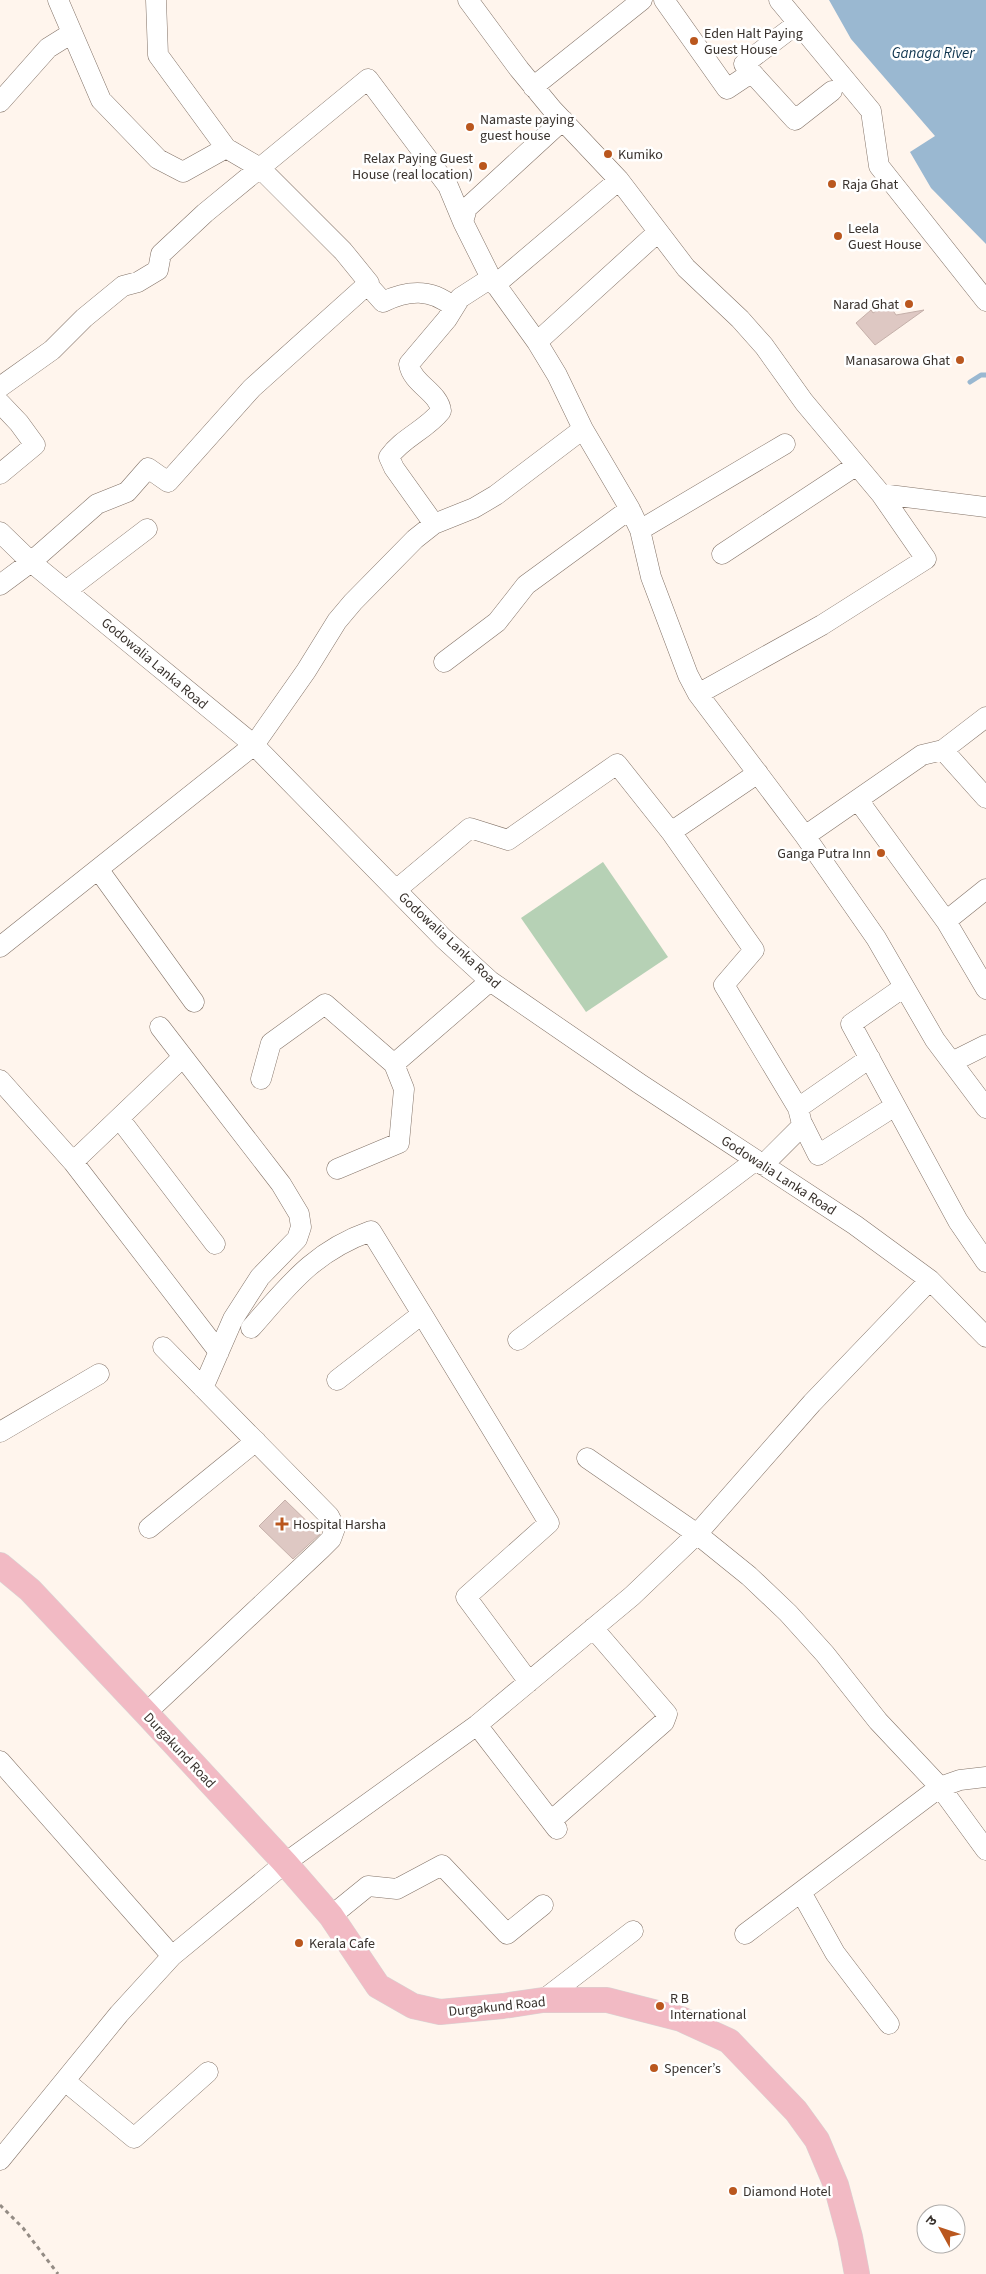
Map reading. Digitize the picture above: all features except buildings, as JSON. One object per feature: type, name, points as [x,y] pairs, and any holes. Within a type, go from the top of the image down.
[{"type":"main road","name":"Durgakund Road","points":[[0,1565],[30,1590],[284,1863],[331,1916],[378,1986],[413,2006],[440,2012],[543,2000],[607,2000],[681,2019],[729,2041],[796,2111],[817,2140],[836,2185],[857,2274]]},
{"type":"street","points":[[58,0],[101,100],[158,159],[183,172],[226,148]]},
{"type":"street","points":[[156,0],[158,55],[226,148],[260,168],[343,251],[383,302],[412,291],[442,298],[453,307]]},
{"type":"street","points":[[468,0],[533,87],[619,180],[686,268],[740,319],[764,346],[804,402],[880,494],[926,559],[822,625],[698,694]]},
{"type":"street","points":[[533,87],[642,0]]},
{"type":"street","points":[[664,0],[728,89],[751,72]]},
{"type":"street","points":[[779,0],[871,111],[879,166],[986,301]]},
{"type":"street","points":[[798,23],[744,64],[794,120],[832,91]]},
{"type":"street","points":[[0,102],[48,48],[72,33]]},
{"type":"street","points":[[0,387],[52,350],[84,318],[123,286],[138,282],[158,270],[160,254],[205,213],[368,79],[448,186],[463,222],[493,282],[537,342],[557,375],[583,429],[630,510],[640,530],[651,577],[685,667],[698,694],[805,836],[876,938],[935,1040],[986,1108]]},
{"type":"street","points":[[463,222],[467,208],[563,120]]},
{"type":"street","points":[[434,524],[394,468],[389,457],[396,448],[435,420],[441,412],[440,404],[410,372],[410,364],[446,319],[460,298],[493,282],[619,180]]},
{"type":"street","points":[[537,342],[658,232]]},
{"type":"street","points":[[0,585],[30,562],[97,504],[127,492],[148,468],[168,482],[252,388],[367,284]]},
{"type":"street","points":[[0,403],[19,423],[35,445],[0,474]]},
{"type":"street","points":[[0,947],[254,745],[306,671],[337,621],[352,602],[434,524],[474,508],[496,495],[583,429]]},
{"type":"street","points":[[640,530],[785,444]]},
{"type":"street","points":[[722,554],[857,465]]},
{"type":"street","points":[[880,494],[986,507]]},
{"type":"street","points":[[444,662],[497,622],[526,586],[630,510]]},
{"type":"street","points":[[67,590],[147,529]]},
{"type":"street","name":"Godowalia Lanka Road","points":[[0,532],[30,562],[67,590],[254,745],[443,938],[490,981],[855,1226],[930,1280],[986,1337]]},
{"type":"street","points":[[805,836],[922,755],[944,750],[986,717]]},
{"type":"street","points":[[944,750],[986,798]]},
{"type":"street","points":[[396,890],[470,828],[508,840],[617,764],[671,832],[754,950],[724,985],[800,1116],[818,1156],[895,1106]]},
{"type":"street","points":[[671,832],[758,773]]},
{"type":"street","points":[[858,800],[946,921],[986,989]]},
{"type":"street","points":[[98,869],[194,1002]]},
{"type":"street","points":[[946,921],[986,889]]},
{"type":"street","points":[[394,1064],[490,981]]},
{"type":"street","points":[[904,987],[851,1024],[958,1221],[986,1262]]},
{"type":"street","points":[[261,1079],[271,1043],[325,1004],[394,1064],[404,1089],[399,1143],[337,1169]]},
{"type":"street","points":[[160,1027],[281,1184],[299,1214],[301,1227],[297,1239],[260,1277],[233,1319],[204,1388]]},
{"type":"street","points":[[952,1062],[986,1045]]},
{"type":"street","points":[[73,1162],[182,1058]]},
{"type":"street","points":[[518,1340],[759,1162],[800,1116],[870,1058]]},
{"type":"street","points":[[0,1080],[73,1162],[219,1352]]},
{"type":"street","points":[[119,1118],[215,1244]]},
{"type":"street","points":[[251,1328],[315,1259],[349,1239],[371,1231],[549,1523],[466,1597],[529,1682]]},
{"type":"street","points":[[0,2160],[119,2014],[172,1956],[284,1863],[477,1725],[632,1596],[697,1534],[812,1403],[930,1280]]},
{"type":"street","points":[[337,1380],[422,1314]]},
{"type":"street","points":[[146,1713],[331,1539],[335,1528],[329,1516],[163,1347]]},
{"type":"street","points":[[0,1432],[99,1374]]},
{"type":"street","points":[[150,1528],[256,1441]]},
{"type":"street","points":[[587,1458],[697,1534],[749,1576],[788,1613],[825,1654],[878,1721],[940,1787],[986,1850]]},
{"type":"street","points":[[477,1725],[554,1825],[664,1722],[667,1714],[593,1628]]},
{"type":"street","points":[[0,1761],[172,1956]]},
{"type":"street","points":[[745,1934],[940,1787],[960,1780],[986,1778]]},
{"type":"street","points":[[331,1916],[368,1886],[397,1890],[442,1865],[507,1934],[543,1905]]},
{"type":"street","points":[[801,1892],[831,1947],[852,1978],[889,2024]]},
{"type":"street","points":[[543,2000],[633,1931]]},
{"type":"street","points":[[65,2081],[134,2138],[208,2072]]},
{"type":"path","points":[[0,2206],[23,2228],[58,2274]]},
{"type":"green space","points":[[603,862],[668,957],[586,1012],[521,918]]},
{"type":"water","name":"Ganaga River","points":[[829,0],[986,0],[986,244],[931,188],[910,152],[935,136],[851,39]]},
{"type":"waterway","points":[[970,382],[981,375],[986,375]]},
{"type":"place","name":"Eden Halt Paying Guest House","points":[[694,41]]},
{"type":"place","name":"Namaste paying guest house","points":[[470,127]]},
{"type":"place","name":"Kumiko","points":[[608,154]]},
{"type":"place","name":"Relax Paying Guest House (real location)","points":[[483,166]]},
{"type":"place","name":"Raja Ghat","points":[[832,184]]},
{"type":"place","name":"Leela Guest House","points":[[838,236]]},
{"type":"place","name":"Narad Ghat","points":[[909,304]]},
{"type":"place","name":"Manasarowa Ghat","points":[[960,360]]},
{"type":"place","name":"Ganga Putra Inn","points":[[881,853]]},
{"type":"place","name":"Hospital Harsha","points":[[282,1524]]},
{"type":"place","name":"Kerala Cafe","points":[[299,1943]]},
{"type":"place","name":"R B International","points":[[660,2006]]},
{"type":"place","name":"Spencer’s","points":[[654,2068]]},
{"type":"place","name":"Diamond Hotel","points":[[733,2191]]}]
